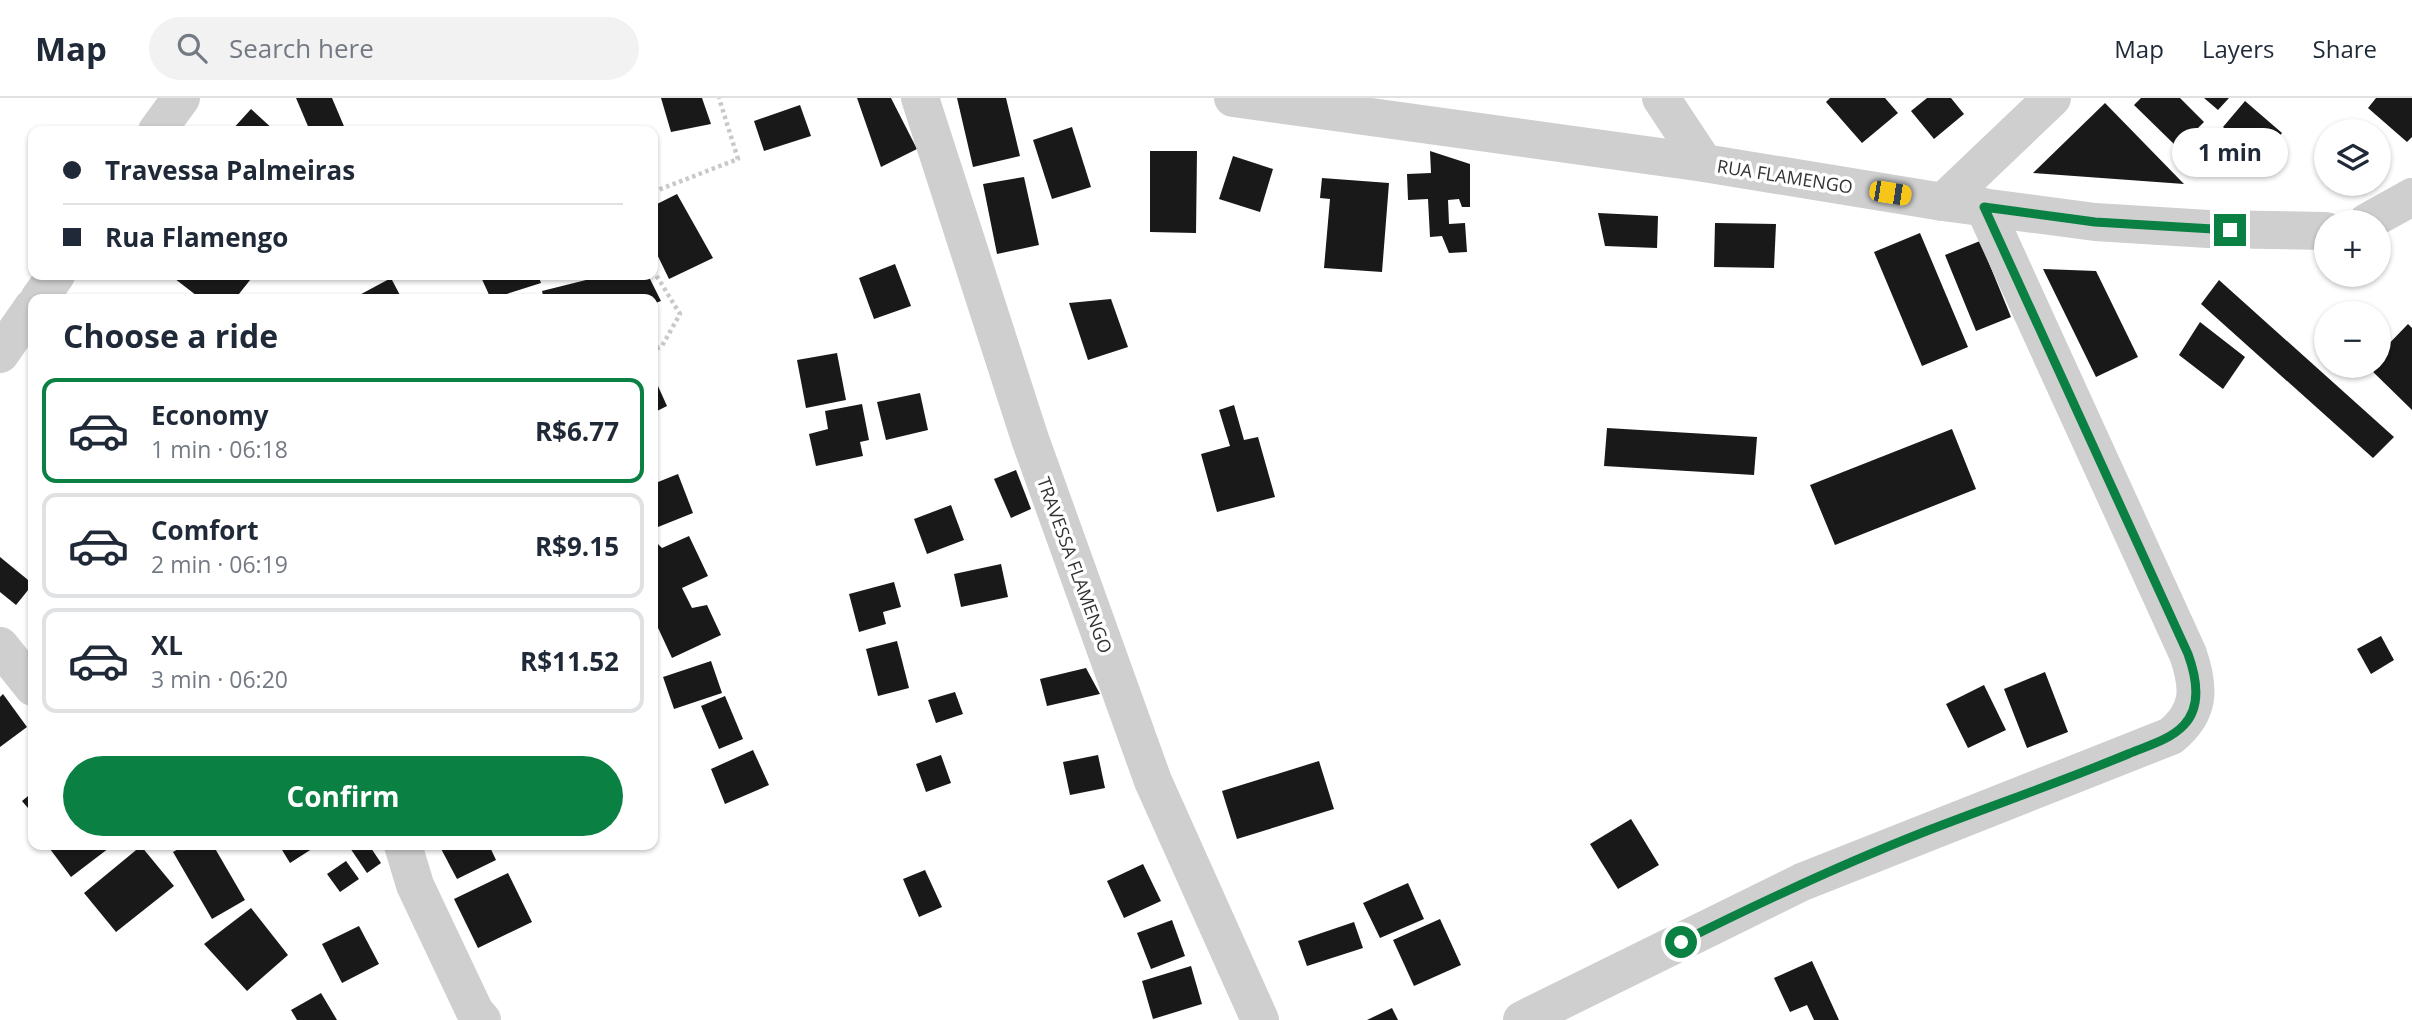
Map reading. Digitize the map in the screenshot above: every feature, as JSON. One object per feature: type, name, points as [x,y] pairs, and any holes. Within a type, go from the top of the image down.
[{"type":"street","points":[[161,126],[181,98]]},
{"type":"street","name":"TRAVESSA FLAMENGO","points":[[920,98],[1030,439],[1153,781],[1260,1020]]},
{"type":"street","points":[[1661,98],[1704,163]]},
{"type":"street","points":[[1943,202],[2052,98]]},
{"type":"street","name":"RUA FLAMENGO","points":[[1247,99],[1704,163],[1943,202],[2095,222],[2260,231],[2314,231]]},
{"type":"street","points":[[2389,210],[2412,197]]},
{"type":"street","points":[[1522,1020],[1802,882],[2171,736],[2185,724],[2193,712],[2196,695],[2195,674],[2188,654],[1984,207]]},
{"type":"street","points":[[0,354],[28,314]]},
{"type":"street","points":[[0,646],[28,681]]},
{"type":"street","points":[[404,850],[415,885],[475,1012],[482,1020]]},
{"type":"path","points":[[658,190],[738,159],[719,98]]},
{"type":"path","points":[[658,278],[680,314],[662,346],[658,348]]},
{"type":"building","points":[[296,98],[332,98],[344,126],[308,126]]},
{"type":"building","points":[[661,98],[702,98],[711,124],[671,132]]},
{"type":"building","points":[[857,98],[891,98],[917,149],[881,167]]},
{"type":"building","points":[[957,98],[1006,98],[1020,156],[973,167]]},
{"type":"building","points":[[1830,98],[1885,98],[1898,113],[1862,143],[1826,102]]},
{"type":"building","points":[[1927,98],[1951,98],[1964,114],[1934,139],[1911,111]]},
{"type":"building","points":[[2141,98],[2180,98],[2204,122],[2178,148],[2134,105]]},
{"type":"building","points":[[2204,98],[2229,98],[2218,110]]},
{"type":"building","points":[[2376,98],[2412,98],[2412,137],[2407,142],[2391,128],[2391,119],[2381,119],[2368,108]]},
{"type":"building","points":[[2245,101],[2282,133],[2260,159],[2223,127]]},
{"type":"building","points":[[2105,103],[2184,184],[2033,173]]},
{"type":"building","points":[[800,105],[811,136],[764,151],[754,121]]},
{"type":"building","points":[[251,109],[270,126],[236,126]]},
{"type":"building","points":[[1072,127],[1091,187],[1052,199],[1033,140]]},
{"type":"building","points":[[1150,151],[1197,151],[1196,233],[1150,232]]},
{"type":"building","points":[[1430,151],[1470,164],[1470,207],[1462,207],[1459,199],[1448,200],[1449,224],[1465,223],[1467,252],[1449,253],[1442,236],[1430,237],[1428,199],[1408,200],[1407,174],[1431,173]]},
{"type":"building","points":[[1233,156],[1273,169],[1260,212],[1219,199]]},
{"type":"building","points":[[1024,177],[1039,245],[997,254],[983,184]]},
{"type":"building","points":[[1322,178],[1389,183],[1382,272],[1324,268],[1330,199],[1320,198]]},
{"type":"building","points":[[677,194],[713,258],[669,279],[658,256],[658,204]]},
{"type":"building","points":[[1598,213],[1658,216],[1657,248],[1605,246]]},
{"type":"building","points":[[1715,223],[1776,224],[1774,268],[1714,267]]},
{"type":"building","points":[[1920,233],[1968,347],[1922,366],[1874,252]]},
{"type":"building","points":[[1980,241],[2011,317],[1976,331],[1945,255]]},
{"type":"building","points":[[895,264],[911,306],[874,319],[859,278]]},
{"type":"building","points":[[2043,269],[2096,271],[2138,357],[2096,377]]},
{"type":"building","points":[[176,280],[250,280],[239,294],[195,294]]},
{"type":"building","points":[[392,280],[399,294],[361,294]]},
{"type":"building","points":[[482,280],[540,280],[541,283],[507,294],[489,294]]},
{"type":"building","points":[[586,280],[650,280],[658,294],[543,294],[542,291]]},
{"type":"building","points":[[2219,280],[2314,365],[2314,378],[2328,378],[2394,437],[2373,458],[2201,304]]},
{"type":"building","points":[[1111,299],[1128,347],[1088,360],[1069,303]]},
{"type":"building","points":[[2200,322],[2245,357],[2223,389],[2179,355]]},
{"type":"building","points":[[2408,324],[2412,328],[2412,410],[2379,378],[2391,378],[2391,342]]},
{"type":"building","points":[[837,353],[846,400],[806,408],[797,360]]},
{"type":"building","points":[[658,386],[667,406],[658,410]]},
{"type":"building","points":[[920,393],[928,430],[886,440],[877,402]]},
{"type":"building","points":[[862,404],[869,440],[860,442],[863,456],[816,466],[809,434],[828,429],[825,411]]},
{"type":"building","points":[[1234,405],[1244,440],[1258,437],[1275,497],[1217,512],[1201,454],[1230,446],[1219,410]]},
{"type":"building","points":[[1607,428],[1757,437],[1754,475],[1604,466]]},
{"type":"building","points":[[1952,429],[1976,489],[1835,545],[1810,485]]},
{"type":"building","points":[[1016,470],[1031,509],[1011,518],[994,479]]},
{"type":"building","points":[[678,474],[693,513],[658,527],[658,482]]},
{"type":"building","points":[[951,505],[964,540],[927,554],[914,519]]},
{"type":"building","points":[[689,536],[708,576],[682,588],[692,608],[707,605],[721,635],[672,658],[658,628],[658,544],[662,548]]},
{"type":"building","points":[[0,557],[28,580],[28,590],[16,605],[0,592]]},
{"type":"building","points":[[1001,564],[1008,597],[961,607],[954,574]]},
{"type":"building","points":[[894,582],[901,607],[883,612],[886,624],[859,632],[849,594]]},
{"type":"building","points":[[2381,636],[2394,660],[2371,674],[2357,649]]},
{"type":"building","points":[[897,641],[909,688],[878,696],[866,649]]},
{"type":"building","points":[[711,661],[722,693],[674,709],[663,677]]},
{"type":"building","points":[[1086,668],[1100,694],[1047,706],[1040,679]]},
{"type":"building","points":[[2045,672],[2068,732],[2027,748],[2004,689]]},
{"type":"building","points":[[1984,685],[2006,730],[1968,748],[1946,704]]},
{"type":"building","points":[[955,692],[963,714],[936,723],[928,700]]},
{"type":"building","points":[[3,694],[27,727],[0,747],[0,697]]},
{"type":"building","points":[[725,696],[743,739],[719,749],[701,706]]},
{"type":"building","points":[[753,750],[769,785],[725,804],[711,769]]},
{"type":"building","points":[[941,755],[951,783],[926,792],[916,764]]},
{"type":"building","points":[[1098,755],[1105,788],[1070,795],[1063,762]]},
{"type":"building","points":[[1319,761],[1334,809],[1237,839],[1222,791]]},
{"type":"building","points":[[28,796],[28,808],[22,801]]},
{"type":"building","points":[[1631,819],[1659,865],[1618,889],[1590,844]]},
{"type":"building","points":[[51,850],[106,850],[71,877]]},
{"type":"building","points":[[136,850],[144,850],[174,886],[116,932],[84,893]]},
{"type":"building","points":[[216,850],[245,900],[212,919],[173,852]]},
{"type":"building","points":[[282,850],[310,850],[290,863]]},
{"type":"building","points":[[351,850],[372,850],[381,863],[367,873]]},
{"type":"building","points":[[442,850],[491,850],[496,860],[457,879]]},
{"type":"building","points":[[346,861],[359,879],[340,892],[327,874]]},
{"type":"building","points":[[1143,864],[1161,901],[1124,918],[1107,881]]},
{"type":"building","points":[[925,870],[942,907],[919,917],[903,879]]},
{"type":"building","points":[[508,873],[532,922],[478,948],[454,899]]},
{"type":"building","points":[[1408,883],[1424,919],[1380,938],[1363,903]]},
{"type":"building","points":[[251,908],[288,955],[247,991],[204,944]]},
{"type":"building","points":[[1440,919],[1461,965],[1414,986],[1393,940]]},
{"type":"building","points":[[1172,920],[1185,956],[1151,969],[1137,933]]},
{"type":"building","points":[[1354,922],[1363,948],[1307,966],[1298,941]]},
{"type":"building","points":[[359,926],[379,964],[342,983],[322,944]]},
{"type":"building","points":[[1812,961],[1839,1020],[1814,1020],[1807,1005],[1790,1012],[1774,978]]},
{"type":"building","points":[[1191,966],[1202,1004],[1153,1019],[1142,981]]},
{"type":"building","points":[[321,993],[337,1020],[297,1020],[291,1010]]},
{"type":"building","points":[[1392,1008],[1398,1020],[1367,1020]]},
{"type":"route","points":[[1681,942],[1802,882],[2107,763],[2171,736],[2185,724],[2193,712],[2196,695],[2195,674],[2188,654],[1984,207],[2095,222],[2230,230]]}]
